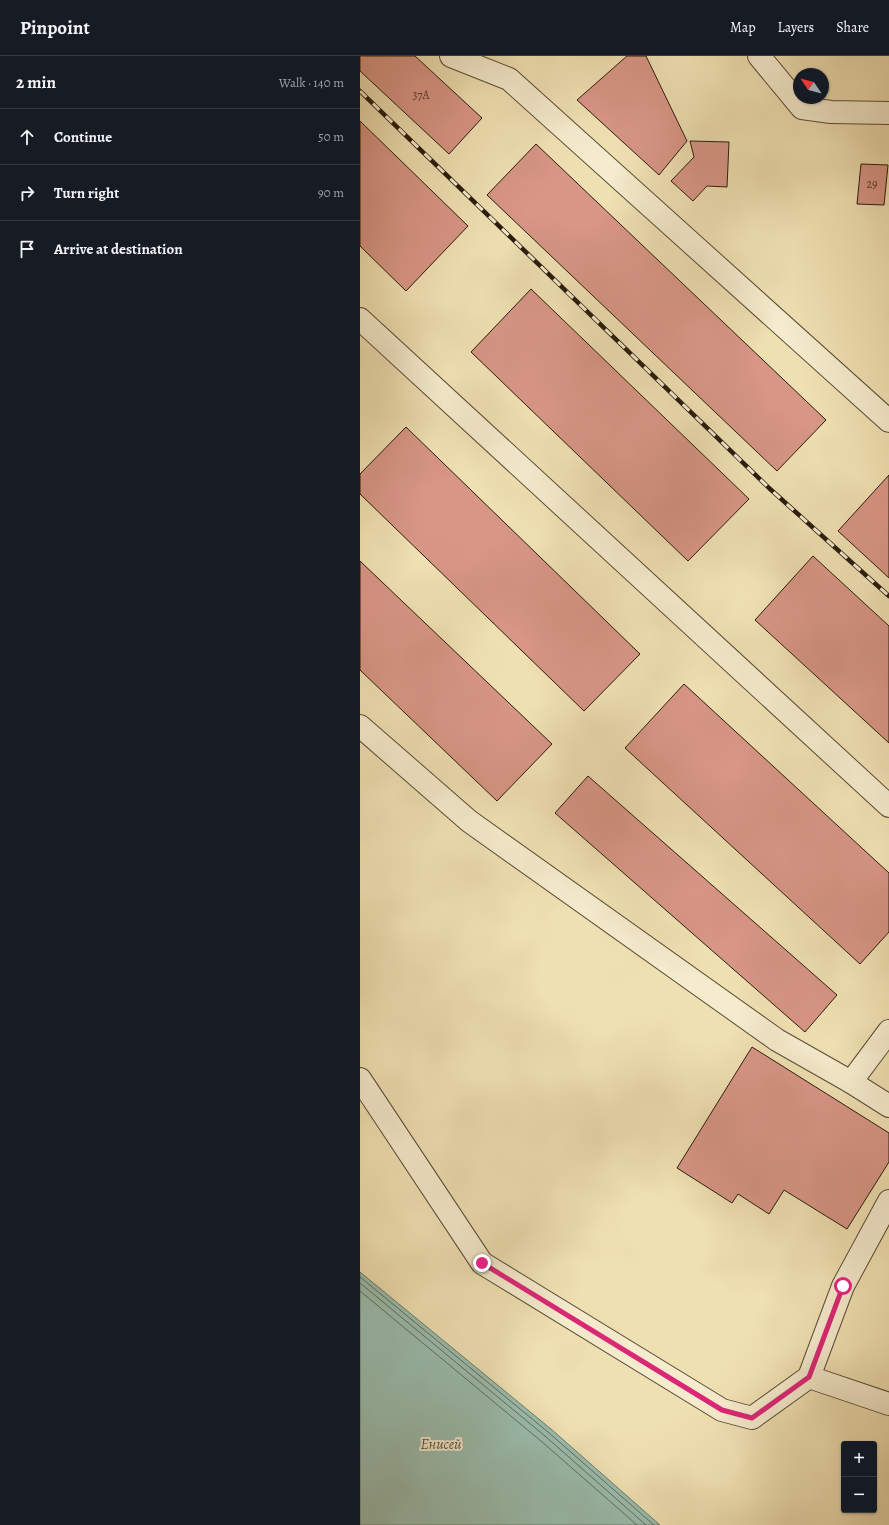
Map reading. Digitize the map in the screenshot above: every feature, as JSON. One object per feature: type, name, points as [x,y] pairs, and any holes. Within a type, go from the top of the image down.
[{"type":"street","points":[[451,56],[509,79],[889,421]]},
{"type":"street","points":[[759,56],[802,108],[831,112],[889,113]]},
{"type":"street","points":[[360,319],[889,806]]},
{"type":"street","points":[[360,726],[469,821],[777,1040],[851,1082],[889,1106]]},
{"type":"street","points":[[851,1082],[889,1031]]},
{"type":"street","points":[[360,1079],[482,1263],[722,1410],[752,1418],[809,1377],[843,1286],[889,1201]]},
{"type":"street","points":[[809,1377],[889,1404]]},
{"type":"water","name":"Енисей","points":[[360,1272],[551,1429],[660,1525],[360,1525]]},
{"type":"building","points":[[360,56],[415,56],[482,118],[449,154],[360,71]]},
{"type":"building","points":[[627,56],[646,56],[687,141],[659,175],[577,100]]},
{"type":"building","points":[[360,121],[468,226],[406,291],[360,246]]},
{"type":"building","points":[[690,141],[729,142],[727,187],[707,186],[693,201],[671,181],[694,157]]},
{"type":"building","points":[[536,144],[826,420],[777,471],[487,195]]},
{"type":"building","points":[[861,164],[888,165],[884,205],[857,204]]},
{"type":"building","points":[[531,289],[749,499],[688,561],[471,352]]},
{"type":"building","points":[[406,427],[640,654],[584,711],[360,494],[360,474]]},
{"type":"building","points":[[889,475],[889,578],[838,531]]},
{"type":"building","points":[[813,556],[889,626],[889,743],[755,620]]},
{"type":"building","points":[[360,561],[552,744],[497,801],[360,670]]},
{"type":"building","points":[[684,684],[889,873],[889,932],[860,964],[625,748]]},
{"type":"building","points":[[588,776],[837,995],[805,1032],[555,813]]},
{"type":"building","points":[[752,1047],[889,1133],[889,1162],[847,1229],[784,1190],[769,1214],[738,1194],[732,1203],[677,1168]]},
{"type":"railway","points":[[360,91],[769,488],[889,596]]},
{"type":"route","points":[[482,1263],[722,1410],[752,1418],[809,1377],[843,1286]]}]
